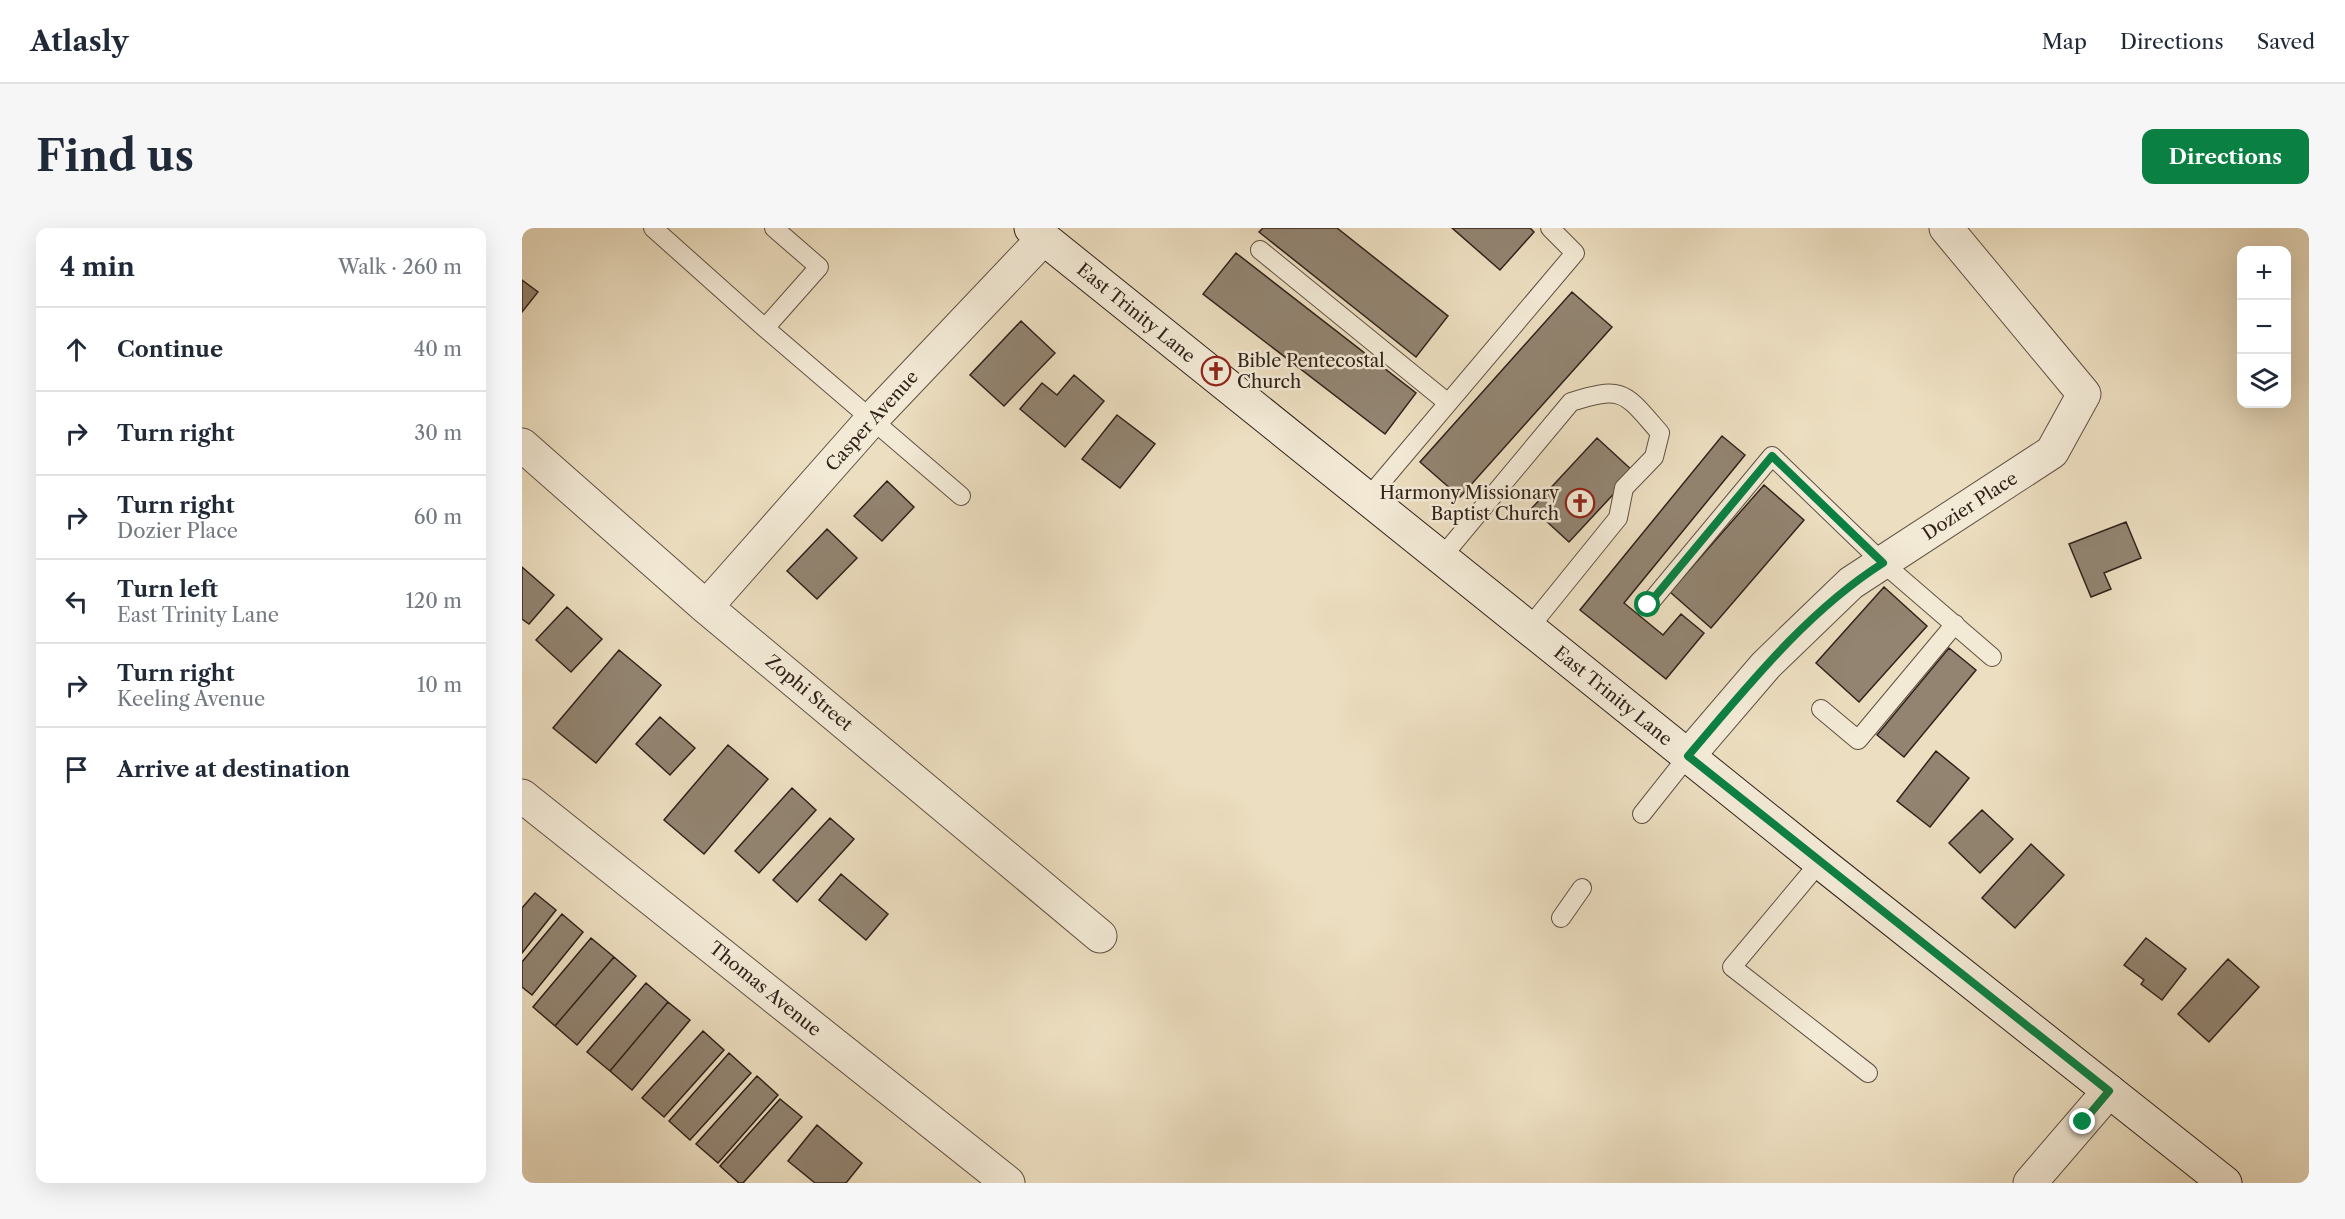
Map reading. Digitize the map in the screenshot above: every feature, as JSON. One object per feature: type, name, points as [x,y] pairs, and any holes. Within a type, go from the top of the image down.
[{"type":"street","name":"Dozier Place","points":[[1688,756],[1766,665],[1851,583],[2052,452],[2084,394],[1946,228]]},
{"type":"street","name":"Casper Avenue","points":[[706,607],[1042,232]]},
{"type":"street","name":"East Trinity Lane","points":[[1042,232],[1367,499],[2225,1183]]},
{"type":"street","name":"Zophi Street","points":[[522,445],[706,607],[1100,936]]},
{"type":"street","name":"Thomas Avenue","points":[[522,796],[1008,1183]]},
{"type":"street","points":[[2030,1183],[2109,1091]]},
{"type":"lane","points":[[654,228],[765,328],[873,418],[961,496]]},
{"type":"lane","points":[[765,328],[819,267],[774,228]]},
{"type":"lane","points":[[1367,499],[1575,253],[1550,228]]},
{"type":"lane","points":[[1260,249],[1448,403]]},
{"type":"lane","points":[[1441,558],[1571,402],[1603,392],[1629,398],[1660,433],[1654,458],[1624,488],[1618,518],[1529,628]]},
{"type":"lane","points":[[1648,605],[1772,456],[1883,563],[1992,657]]},
{"type":"lane","points":[[1821,709],[1858,740],[1955,624]]},
{"type":"lane","points":[[1642,814],[1688,756]]},
{"type":"lane","points":[[1820,862],[1732,967],[1868,1072]]},
{"type":"lane","points":[[1561,918],[1582,888]]},
{"type":"building","points":[[1263,228],[1337,228],[1448,316],[1416,357],[1259,232]]},
{"type":"building","points":[[1452,228],[1530,228],[1534,232],[1500,270]]},
{"type":"building","points":[[1236,253],[1416,393],[1385,434],[1203,294]]},
{"type":"building","points":[[522,280],[538,292],[522,312]]},
{"type":"building","points":[[1572,292],[1612,327],[1460,497],[1420,462]]},
{"type":"building","points":[[1021,321],[1055,353],[1004,406],[970,375]]},
{"type":"building","points":[[1074,375],[1104,401],[1065,447],[1020,409],[1042,383],[1057,395]]},
{"type":"building","points":[[1117,415],[1155,444],[1120,488],[1082,459]]},
{"type":"building","points":[[1722,436],[1745,455],[1624,603],[1663,635],[1681,614],[1704,633],[1666,679],[1580,610]]},
{"type":"building","points":[[1597,438],[1634,472],[1569,542],[1532,508]]},
{"type":"building","points":[[887,481],[914,507],[882,541],[854,516]]},
{"type":"building","points":[[1764,485],[1804,520],[1711,628],[1670,592]]},
{"type":"building","points":[[2126,522],[2141,558],[2104,573],[2111,589],[2091,597],[2069,544]]},
{"type":"building","points":[[827,529],[857,558],[817,599],[787,571]]},
{"type":"building","points":[[522,567],[554,595],[529,624],[522,619]]},
{"type":"building","points":[[1884,587],[1927,626],[1859,702],[1816,663]]},
{"type":"building","points":[[567,607],[602,639],[571,672],[536,640]]},
{"type":"building","points":[[1949,648],[1976,670],[1904,757],[1877,735]]},
{"type":"building","points":[[619,650],[661,685],[596,763],[553,728]]},
{"type":"building","points":[[660,717],[695,748],[670,775],[636,744]]},
{"type":"building","points":[[728,745],[768,779],[704,854],[664,820]]},
{"type":"building","points":[[1936,751],[1969,778],[1930,827],[1897,801]]},
{"type":"building","points":[[792,788],[816,810],[759,873],[735,851]]},
{"type":"building","points":[[1982,810],[2013,839],[1980,873],[1949,843]]},
{"type":"building","points":[[830,818],[854,839],[797,902],[773,880]]},
{"type":"building","points":[[2031,844],[2064,875],[2015,928],[1982,898]]},
{"type":"building","points":[[841,874],[888,914],[866,940],[819,900]]},
{"type":"building","points":[[535,893],[556,910],[522,953],[522,908]]},
{"type":"building","points":[[562,914],[583,932],[532,995],[522,987],[522,962]]},
{"type":"building","points":[[591,938],[614,957],[555,1026],[533,1007]]},
{"type":"building","points":[[2146,938],[2186,969],[2162,1000],[2141,984],[2144,980],[2124,965]]},
{"type":"building","points":[[614,957],[636,976],[577,1045],[555,1026]]},
{"type":"building","points":[[2228,959],[2259,987],[2209,1042],[2178,1014]]},
{"type":"building","points":[[646,983],[668,1002],[610,1071],[587,1052]]},
{"type":"building","points":[[668,1002],[690,1020],[632,1090],[610,1071]]},
{"type":"building","points":[[703,1031],[724,1050],[664,1117],[642,1098]]},
{"type":"building","points":[[729,1053],[751,1073],[690,1140],[669,1121]]},
{"type":"building","points":[[757,1076],[778,1095],[718,1163],[696,1144]]},
{"type":"building","points":[[780,1099],[802,1117],[743,1183],[739,1183],[720,1166]]},
{"type":"building","points":[[817,1125],[862,1163],[846,1183],[815,1183],[788,1161]]},
{"type":"place","name":"Bible Pentecostal Church","points":[[1216,371]]},
{"type":"place","name":"Harmony Missionary Baptist Church","points":[[1580,503]]},
{"type":"route","points":[[1648,605],[1772,456],[1883,563],[1851,583],[1766,665],[1688,756],[2109,1091],[2083,1122]]}]
